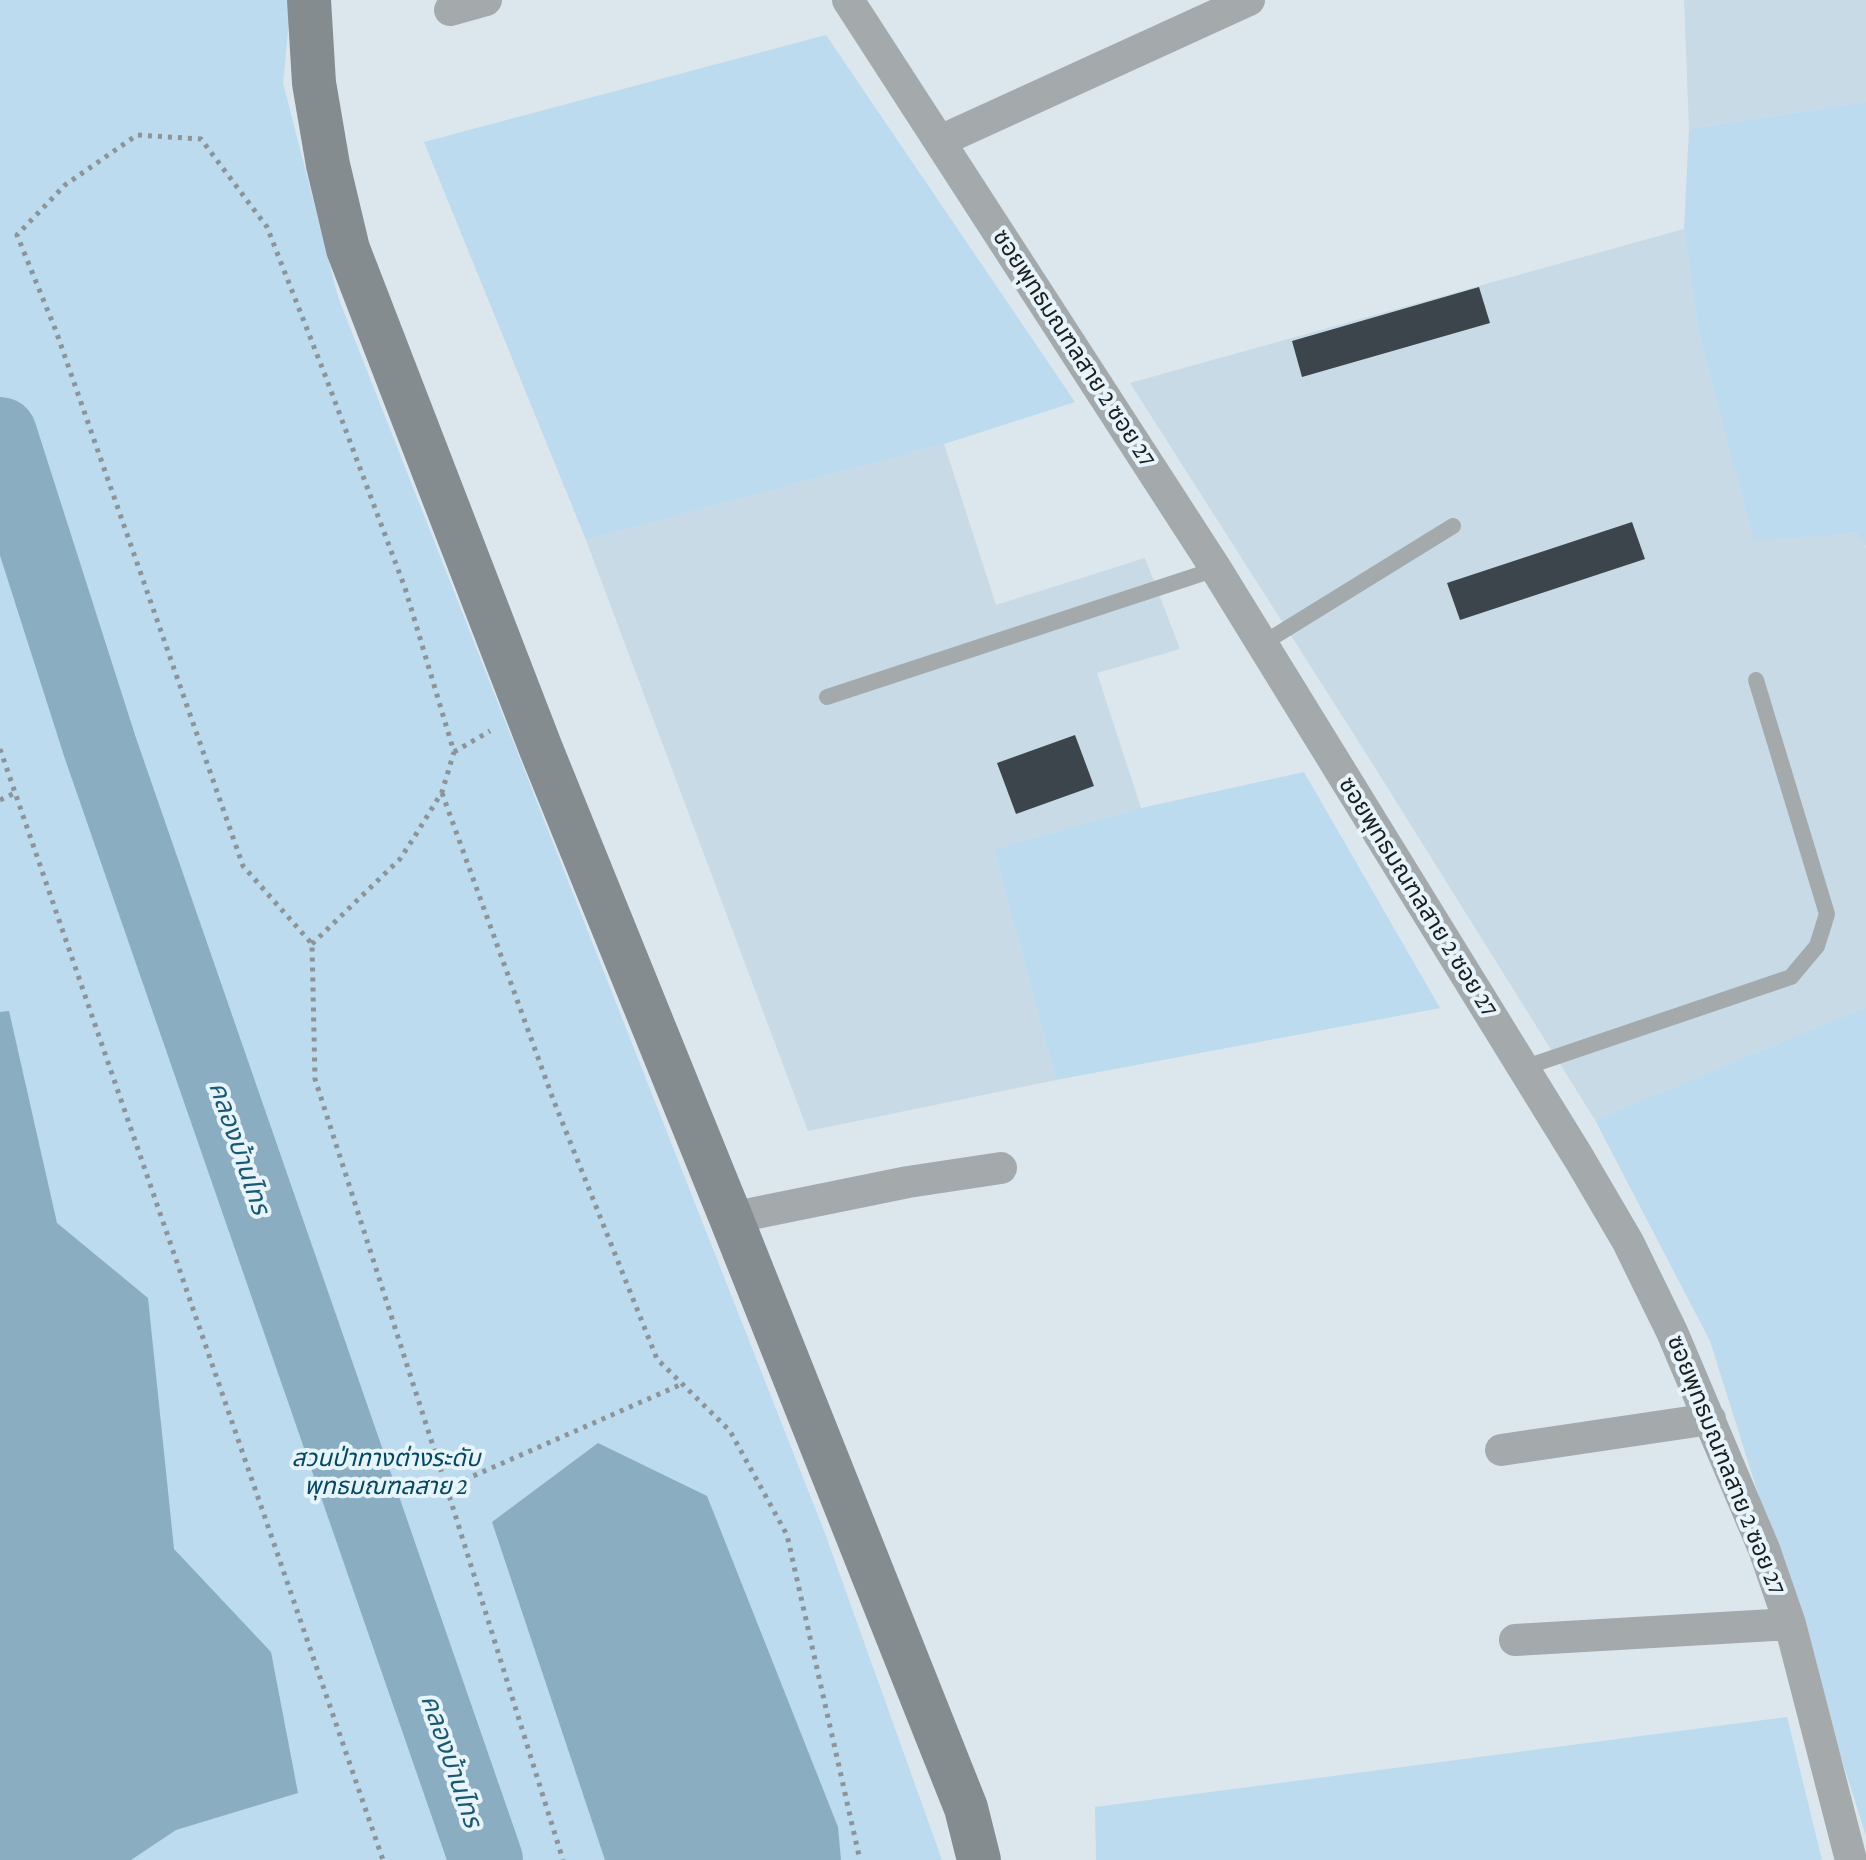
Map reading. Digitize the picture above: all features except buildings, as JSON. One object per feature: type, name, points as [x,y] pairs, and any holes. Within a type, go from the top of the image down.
[{"type":"main road","points":[[309,0],[314,83],[328,165],[348,249],[541,749],[966,1808],[979,1860]]},
{"type":"street","points":[[450,10],[486,0]]},
{"type":"street","name":"ซอยพุทธมณฑลสาย 2 ซอย 27","points":[[848,0],[1216,569],[1628,1242],[1672,1332],[1764,1549],[1790,1624],[1851,1860]]},
{"type":"street","points":[[940,141],[1249,0]]},
{"type":"street","points":[[731,1218],[908,1182],[1001,1168]]},
{"type":"street","points":[[1501,1450],[1710,1419]]},
{"type":"street","points":[[1515,1640],[1790,1624]]},
{"type":"lane","points":[[1262,644],[1453,526]]},
{"type":"lane","points":[[827,697],[1216,569]]},
{"type":"lane","points":[[1523,1068],[1791,977],[1817,946],[1827,914],[1756,680]]},
{"type":"path","points":[[312,944],[400,859],[442,792],[454,752],[405,588],[267,227],[201,139],[137,135],[65,185],[17,235],[56,331],[243,866],[312,944],[315,1079],[563,1860]]},
{"type":"path","points":[[0,749],[383,1860]]},
{"type":"path","points":[[442,792],[553,1099],[657,1359],[730,1431],[787,1535],[860,1860]]},
{"type":"path","points":[[0,800],[15,793]]},
{"type":"path","points":[[446,1488],[682,1384]]},
{"type":"shaded area","points":[[1684,0],[1866,0],[1866,102],[1689,129]]},
{"type":"shaded area","points":[[1684,229],[1699,335],[1754,539],[1859,533],[1866,548],[1866,1007],[1595,1120],[1130,383]]},
{"type":"shaded area","points":[[944,444],[996,605],[1145,558],[1180,649],[1097,673],[1141,808],[994,849],[1056,1080],[808,1131],[586,540]]},
{"type":"shaded area","points":[[9,1011],[57,1223],[148,1298],[174,1549],[271,1652],[298,1793],[176,1830],[131,1860],[0,1860],[0,1012]]},
{"type":"shaded area","points":[[598,1443],[707,1496],[838,1827],[841,1860],[605,1860],[492,1522]]},
{"type":"green space","name":"สวนป่าทางต่างระดับ พุทธมณฑลสาย 2","points":[[0,0],[291,0],[283,83],[338,297],[826,1536],[942,1860],[0,1860]]},
{"type":"green space","points":[[826,35],[1075,402],[944,444],[586,540],[424,142]]},
{"type":"green space","points":[[1866,102],[1866,547],[1858,533],[1754,540],[1699,335],[1684,229],[1689,129]]},
{"type":"green space","points":[[1304,772],[1440,1008],[1056,1080],[994,849],[1141,808]]},
{"type":"green space","points":[[1866,1007],[1866,1836],[1710,1341],[1595,1120]]},
{"type":"green space","points":[[1787,1717],[1822,1860],[1096,1860],[1095,1807]]},
{"type":"waterway","name":"คลองบ้านไทร","points":[[0,434],[100,747],[486,1860]]}]
